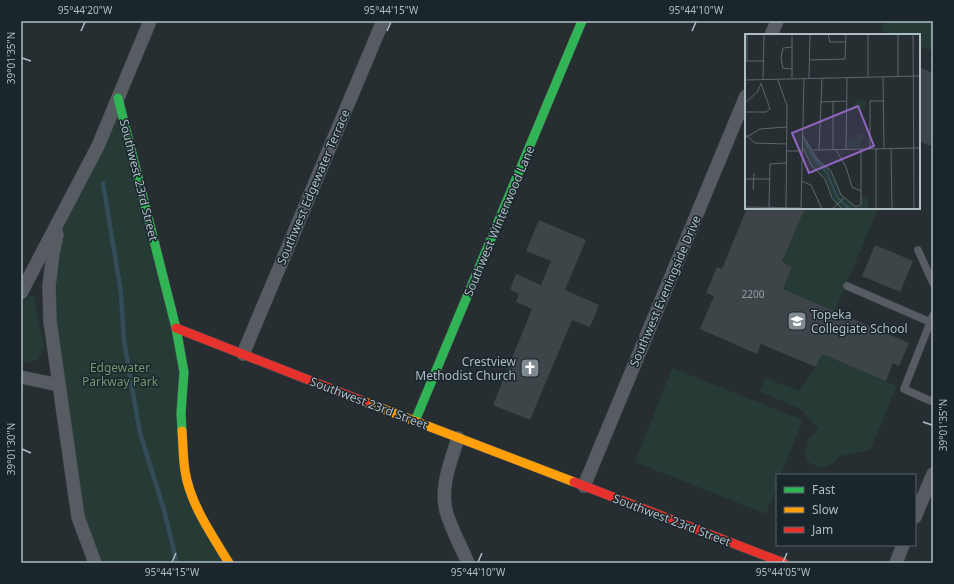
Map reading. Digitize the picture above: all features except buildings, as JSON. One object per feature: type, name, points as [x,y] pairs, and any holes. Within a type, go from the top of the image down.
[{"type":"street","points":[[21,293],[25,276],[55,229],[98,146],[150,21]]},
{"type":"street","name":"Southwest Edgewater Terrace","points":[[242,354],[383,21]]},
{"type":"street","name":"Southwest Winterwood Lane","points":[[415,421],[582,21]]},
{"type":"street","points":[[771,34],[777,21]]},
{"type":"street","name":"Southwest 23rd Street","points":[[118,98],[176,328],[778,562]]},
{"type":"street","name":"Southwest Eveningside Drive","points":[[584,486],[745,98]]},
{"type":"street","points":[[55,229],[57,235],[53,254],[48,304],[50,321],[78,517],[95,563]]},
{"type":"street","points":[[176,328],[184,372],[181,413],[185,472],[192,495],[202,517],[229,563]]},
{"type":"street","points":[[21,377],[59,385]]},
{"type":"street","points":[[458,438],[445,482],[444,499],[446,512],[468,563]]},
{"type":"street","points":[[916,515],[933,474]]},
{"type":"street","points":[[896,563],[903,546]]},
{"type":"lane","points":[[918,250],[933,283]]},
{"type":"lane","points":[[847,286],[932,319],[904,389],[933,402]]},
{"type":"green space","points":[[885,21],[933,21],[933,51],[920,46],[920,34],[891,34],[881,30]]},
{"type":"green space","name":"Edgewater Parkway Park","points":[[118,98],[176,328],[185,472],[229,563],[95,563],[93,558],[59,385],[53,254],[68,205]]},
{"type":"green space","points":[[805,209],[878,209],[835,311],[783,289],[792,267],[782,262]]},
{"type":"green space","points":[[28,296],[34,296],[44,347],[38,360],[21,363],[21,307]]},
{"type":"green space","points":[[822,354],[897,386],[870,450],[839,456],[833,464],[825,467],[813,465],[808,462],[805,453],[808,439],[819,429],[799,408],[760,392],[765,378],[799,391],[816,367]]},
{"type":"green space","points":[[672,368],[803,420],[781,474],[776,474],[776,489],[766,514],[635,462]]},
{"type":"waterway","points":[[103,183],[121,293],[124,341],[140,433],[164,510],[177,563]]},
{"type":"traffic: fast","points":[[415,421],[582,21]]},
{"type":"traffic: fast","points":[[118,98],[176,328],[184,372],[181,413],[182,431]]},
{"type":"traffic: slow","points":[[365,402],[574,482]]},
{"type":"traffic: slow","points":[[182,431],[185,471],[192,495],[202,519],[229,563]]},
{"type":"traffic: jam","points":[[176,328],[365,402]]},
{"type":"traffic: jam","points":[[574,482],[784,563]]},
{"type":"place","name":"Topeka Collegiate School","points":[[797,321]]},
{"type":"place","name":"Crestview Methodist Church","points":[[530,368]]}]
